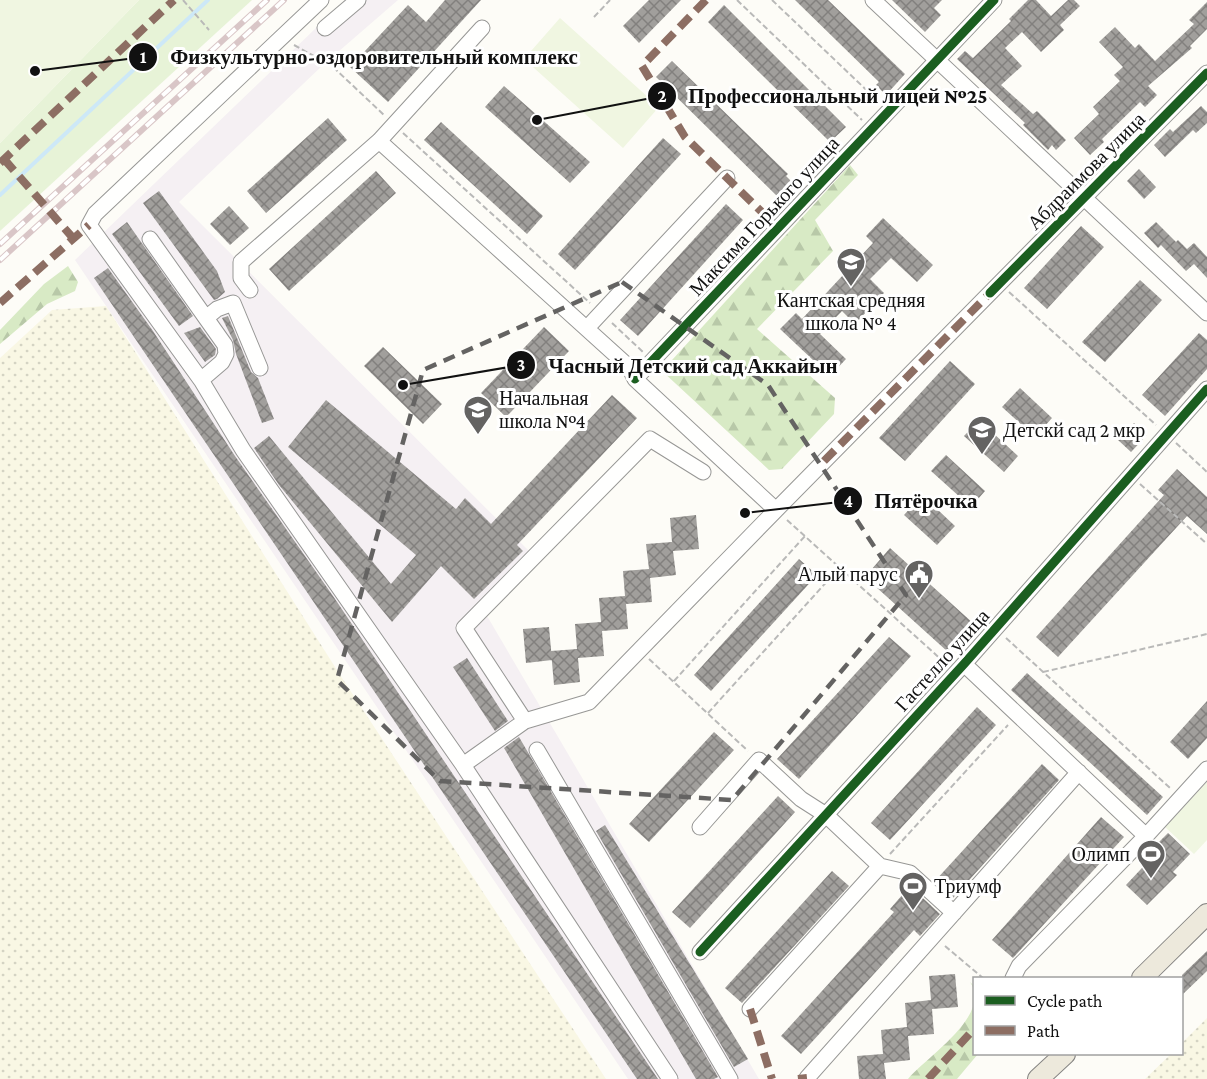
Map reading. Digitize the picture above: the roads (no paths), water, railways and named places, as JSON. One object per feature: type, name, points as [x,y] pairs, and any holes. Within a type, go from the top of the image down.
[{"type":"main road","points":[[1143,977],[1207,914]]},
{"type":"main road","points":[[1038,1079],[1059,1055]]},
{"type":"street","points":[[321,0],[94,214],[89,225],[201,380],[243,450],[463,765],[670,1079]]},
{"type":"street","points":[[325,28],[358,0]]},
{"type":"street","points":[[873,0],[1207,313]]},
{"type":"street","name":"Максима Горького улица","points":[[635,379],[994,0]]},
{"type":"street","points":[[250,290],[241,278],[241,261],[379,141],[482,28]]},
{"type":"street","name":"Абдраимова улица","points":[[463,765],[525,721],[589,702],[1207,73]]},
{"type":"street","points":[[379,141],[629,367],[635,379],[776,510]]},
{"type":"street","points":[[587,328],[727,178]]},
{"type":"street","points":[[150,239],[225,345],[226,354],[222,362],[201,380]]},
{"type":"street","points":[[206,318],[217,309],[232,303],[260,368]]},
{"type":"street","name":"Гастелло улица","points":[[700,952],[960,668],[1207,389]]},
{"type":"street","points":[[525,721],[464,628],[650,439],[703,472]]},
{"type":"street","points":[[960,668],[1018,714],[1146,836]]},
{"type":"street","points":[[537,750],[730,1079]]},
{"type":"street","points":[[700,826],[759,760],[801,799],[826,815],[880,866],[910,873],[954,913]]},
{"type":"street","points":[[1014,977],[1019,966],[1146,836],[1207,769]]},
{"type":"street","points":[[807,1078],[1079,772]]},
{"type":"street","points":[[750,1008],[880,866]]},
{"type":"waterway","points":[[0,195],[208,0]]},
{"type":"railway","points":[[0,244],[267,0]]},
{"type":"railway","points":[[0,260],[284,0]]},
{"type":"place","name":"Физкультурно-оздоровительный комплекс","points":[[35,71]]},
{"type":"place","name":"Профессиональный лицей №25","points":[[537,120]]},
{"type":"place","name":"Кантская средняя школа № 4","points":[[851,288]]},
{"type":"place","name":"Часный Детский сад Аккайын","points":[[403,385]]},
{"type":"place","name":"Начальная школа №4","points":[[478,436]]},
{"type":"place","name":"Детскй сад 2 мкр","points":[[982,456]]},
{"type":"place","name":"Пятёрочка","points":[[745,513]]},
{"type":"place","name":"Алый парус","points":[[919,600]]},
{"type":"place","name":"Олимп","points":[[1151,880]]},
{"type":"place","name":"Триумф","points":[[913,912]]}]
